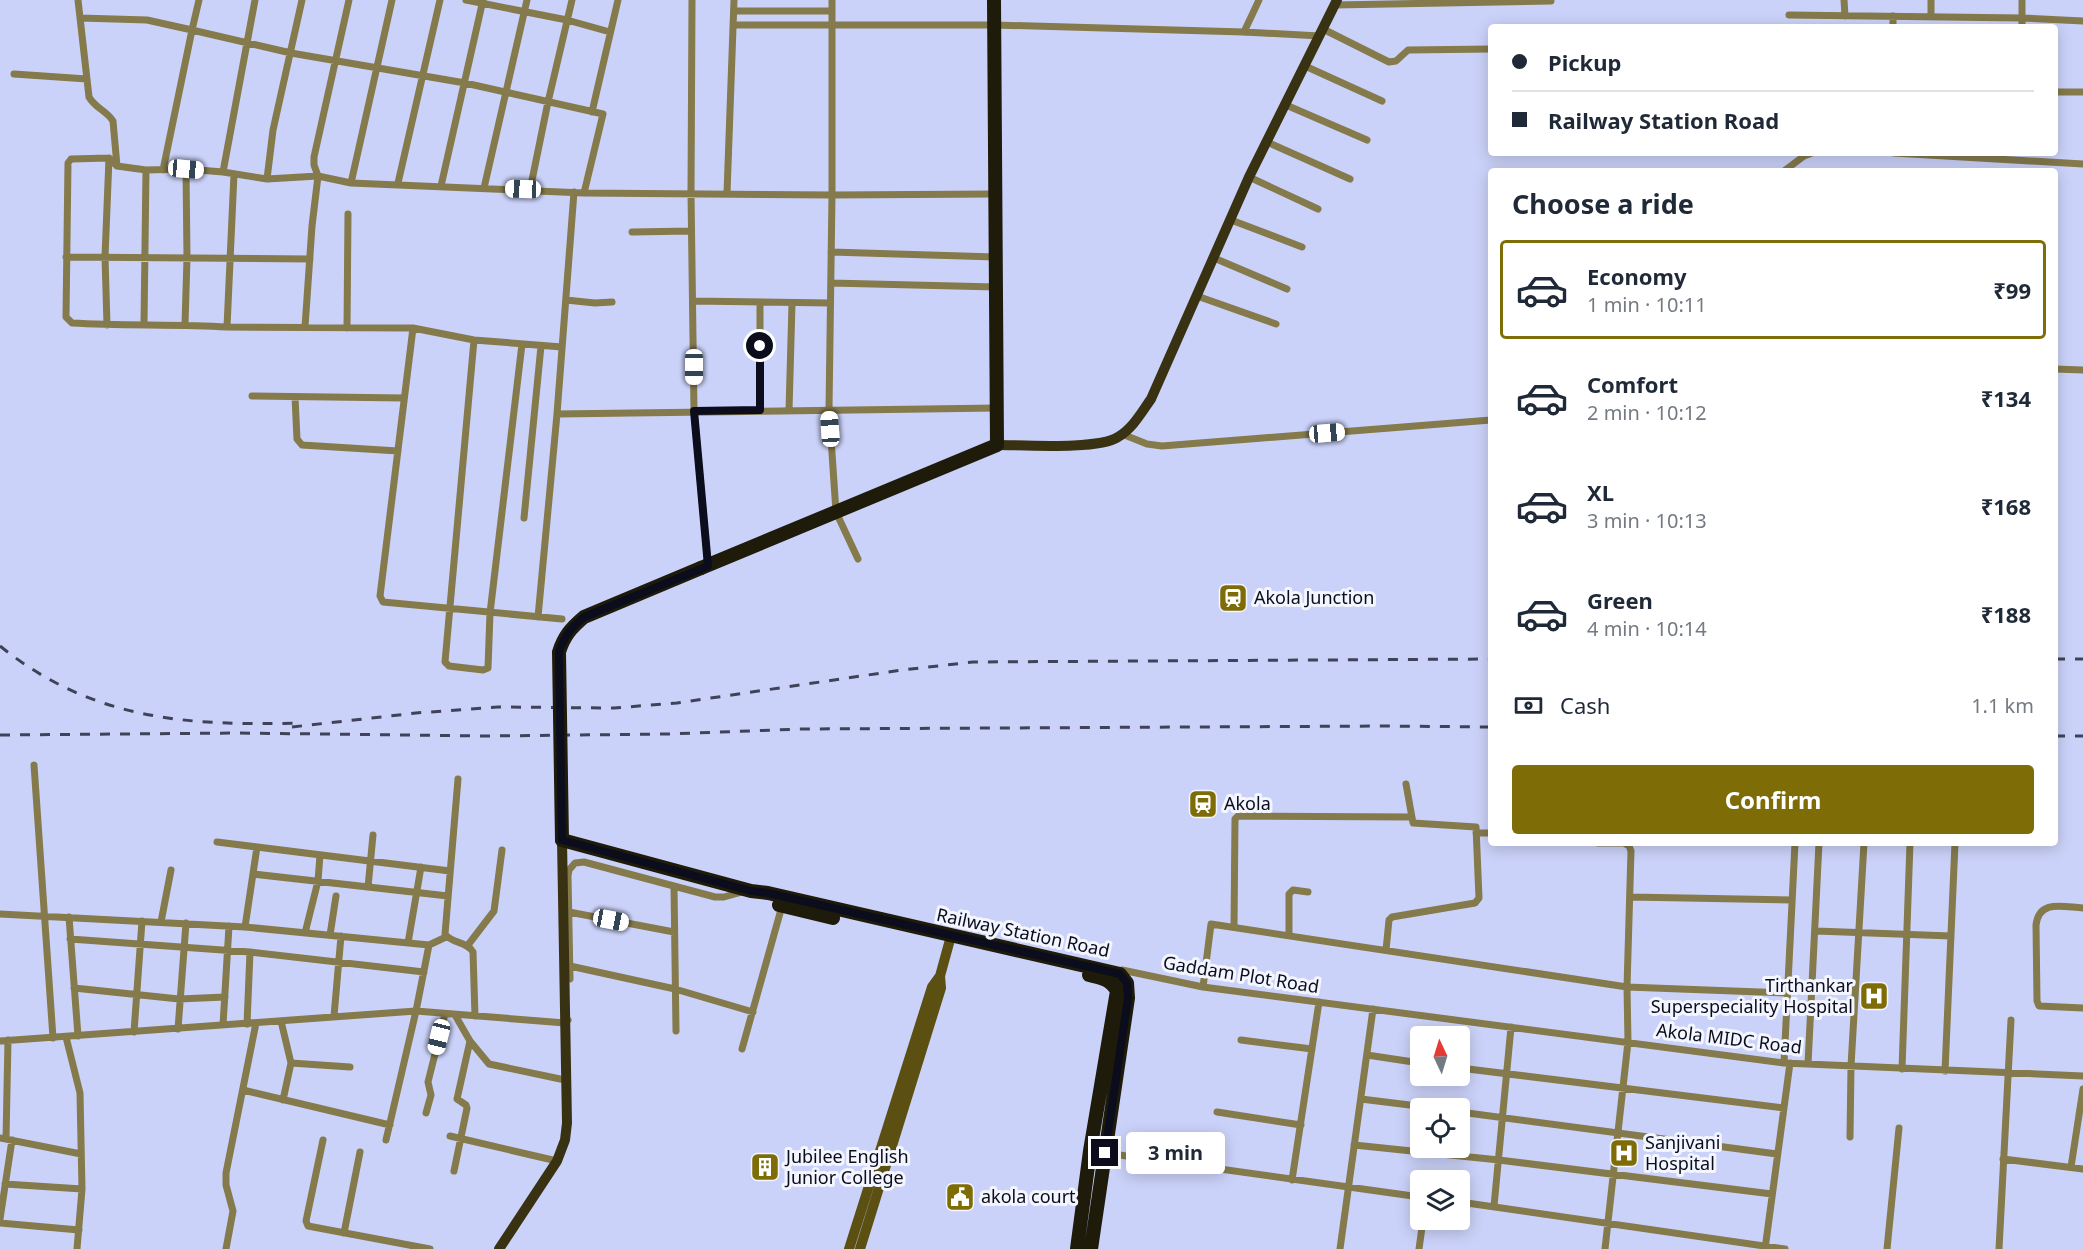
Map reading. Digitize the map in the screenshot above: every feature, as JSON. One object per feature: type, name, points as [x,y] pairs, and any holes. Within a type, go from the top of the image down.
[{"type":"highway","points":[[562,840],[559,652],[563,639],[570,629],[584,617],[997,445],[994,0]]},
{"type":"highway","name":"Railway Station Road","points":[[562,840],[748,891],[768,893],[1127,983],[1128,998],[1091,1249]]},
{"type":"highway","name":"Railway Station Road","points":[[748,891],[766,902],[782,906],[950,940]]},
{"type":"highway","name":"Railway Station Road","points":[[1077,1249],[1090,1151],[1117,995],[1116,979]]},
{"type":"main road","points":[[997,445],[1076,446],[1115,440],[1131,428],[1151,399],[1249,177],[1336,2]]},
{"type":"main road","points":[[499,1249],[557,1161],[565,1140],[562,840]]},
{"type":"street","points":[[78,0],[91,100],[113,121],[117,166]]},
{"type":"street","points":[[163,170],[199,0]]},
{"type":"street","points":[[223,172],[255,0]]},
{"type":"street","points":[[267,179],[273,130],[302,0]]},
{"type":"street","points":[[305,327],[318,176],[314,157],[349,0]]},
{"type":"street","points":[[351,183],[392,0]]},
{"type":"street","points":[[398,183],[440,0]]},
{"type":"street","points":[[466,0],[567,20],[610,32]]},
{"type":"street","points":[[484,188],[527,0]]},
{"type":"street","points":[[530,190],[572,0]]},
{"type":"street","points":[[592,112],[618,0]]},
{"type":"street","points":[[692,0],[691,193],[694,411],[705,567]]},
{"type":"street","points":[[727,193],[734,0]]},
{"type":"street","points":[[832,0],[829,409],[836,512],[858,559]]},
{"type":"street","points":[[1244,32],[1259,0]]},
{"type":"street","points":[[1844,0],[1845,16]]},
{"type":"street","points":[[1931,0],[1931,17]]},
{"type":"street","points":[[2022,0],[2022,24]]},
{"type":"street","points":[[1336,2],[1551,1]]},
{"type":"street","points":[[441,186],[482,2]]},
{"type":"street","points":[[734,11],[831,11]]},
{"type":"street","points":[[1789,15],[2022,18],[2046,23],[2083,21]]},
{"type":"street","points":[[1893,16],[1893,24]]},
{"type":"street","points":[[80,18],[147,20],[291,53],[465,83],[603,114],[584,193]]},
{"type":"street","points":[[734,26],[995,25],[1322,33],[1389,62],[1396,61],[1408,50],[1488,49]]},
{"type":"street","points":[[1305,66],[1382,101]]},
{"type":"street","points":[[14,74],[87,79]]},
{"type":"street","points":[[2058,92],[2083,92]]},
{"type":"street","points":[[1286,105],[1367,140]]},
{"type":"street","points":[[1267,142],[1350,179]]},
{"type":"street","points":[[1788,168],[1806,156]]},
{"type":"street","points":[[1996,156],[2030,157],[2054,162],[2083,164]]},
{"type":"street","points":[[2053,156],[2054,162]]},
{"type":"street","points":[[562,347],[474,340],[413,328],[72,323],[66,317],[68,163],[75,158],[109,158],[117,166],[146,170],[186,169],[267,179],[318,176],[351,183],[398,183],[584,193],[996,194]]},
{"type":"street","points":[[107,325],[105,257],[109,158]]},
{"type":"street","points":[[185,324],[188,258],[186,169]]},
{"type":"street","points":[[144,324],[146,170]]},
{"type":"street","points":[[227,327],[234,174]]},
{"type":"street","points":[[1249,177],[1318,209]]},
{"type":"street","points":[[538,617],[574,192]]},
{"type":"street","points":[[347,328],[348,214]]},
{"type":"street","points":[[1231,220],[1302,248]]},
{"type":"street","points":[[632,232],[692,231]]},
{"type":"street","points":[[831,252],[995,256]]},
{"type":"street","points":[[66,257],[310,258]]},
{"type":"street","points":[[1214,258],[1287,289]]},
{"type":"street","points":[[831,283],[996,287]]},
{"type":"street","points":[[1197,296],[1276,324]]},
{"type":"street","points":[[566,300],[612,302]]},
{"type":"street","points":[[693,301],[830,303]]},
{"type":"street","points":[[760,303],[760,410]]},
{"type":"street","points":[[789,410],[792,304]]},
{"type":"street","points":[[413,328],[381,600],[386,604],[562,619]]},
{"type":"street","points":[[474,340],[445,662],[450,666],[483,670],[488,668],[490,613],[522,344]]},
{"type":"street","points":[[524,518],[541,346]]},
{"type":"street","points":[[2058,369],[2083,370]]},
{"type":"street","points":[[252,396],[404,398]]},
{"type":"street","points":[[295,396],[297,439],[302,445],[398,451]]},
{"type":"street","points":[[557,414],[997,408]]},
{"type":"street","points":[[1122,434],[1147,444],[1162,446],[1488,420]]},
{"type":"street","points":[[34,765],[53,1038]]},
{"type":"street","points":[[446,937],[458,779]]},
{"type":"street","points":[[1386,950],[1389,920],[1392,916],[1475,903],[1479,900],[1474,826],[1414,824],[1406,784]]},
{"type":"street","points":[[1233,927],[1235,819],[1238,816],[1411,817]]},
{"type":"street","points":[[1476,833],[1488,833]]},
{"type":"street","points":[[368,887],[373,835]]},
{"type":"street","points":[[217,842],[450,871]]},
{"type":"street","points":[[1605,1249],[1628,1042],[1629,846]]},
{"type":"street","points":[[1765,1248],[1784,1108],[1795,846]]},
{"type":"street","points":[[1808,1064],[1819,846]]},
{"type":"street","points":[[1850,1137],[1851,1066],[1864,846]]},
{"type":"street","points":[[1902,1069],[1910,846]]},
{"type":"street","points":[[1945,1071],[1955,846]]},
{"type":"street","points":[[245,927],[256,847]]},
{"type":"street","points":[[468,945],[495,911],[502,850]]},
{"type":"street","points":[[305,933],[318,881],[320,855]]},
{"type":"street","points":[[79,1230],[0,1221],[5,1184],[6,1139],[4,1041],[416,1011],[455,1015],[565,1019],[569,1018],[569,870],[575,863],[579,861],[719,897],[748,891]]},
{"type":"street","points":[[408,943],[422,867]]},
{"type":"street","points":[[161,922],[171,870]]},
{"type":"street","points":[[253,874],[448,896]]},
{"type":"street","points":[[674,885],[676,1031]]},
{"type":"street","points":[[1289,935],[1289,894],[1293,890],[1308,892]]},
{"type":"street","points":[[330,935],[336,896]]},
{"type":"street","points":[[1630,897],[1792,900]]},
{"type":"street","points":[[742,1049],[782,906]]},
{"type":"street","points":[[2083,908],[2047,907],[2041,910],[2037,916],[2036,936],[2039,1006],[2083,1008]]},
{"type":"street","points":[[569,912],[674,933]]},
{"type":"street","points":[[0,914],[245,927],[429,945],[446,937],[468,945],[473,952],[475,1016]]},
{"type":"street","points":[[69,916],[78,1036]]},
{"type":"street","points":[[134,1032],[142,921]]},
{"type":"street","points":[[178,1029],[186,923]]},
{"type":"street","points":[[1203,987],[1211,924],[1627,987],[1787,993]]},
{"type":"street","points":[[224,1025],[229,926]]},
{"type":"street","points":[[1816,931],[1951,936]]},
{"type":"street","points":[[334,1016],[341,936]]},
{"type":"street","points":[[70,939],[250,952],[424,972]]},
{"type":"street","points":[[860,1249],[932,987],[940,976],[950,940]]},
{"type":"street","points":[[386,1140],[429,945]]},
{"type":"street","points":[[247,1024],[250,952]]},
{"type":"street","points":[[570,966],[675,989],[753,1012]]},
{"type":"street","name":"Gaddam Plot Road","points":[[1116,979],[1122,970],[1203,987],[1373,1009]]},
{"type":"street","points":[[74,988],[179,999],[225,997]]},
{"type":"street","points":[[1292,1180],[1319,1002]]},
{"type":"street","points":[[1340,1249],[1373,1009]]},
{"type":"street","name":"Akola MIDC Road","points":[[1373,1009],[1787,1063],[2083,1076]]},
{"type":"street","points":[[426,1113],[431,1095],[428,1082],[445,1014]]},
{"type":"street","points":[[455,1015],[470,1041],[484,1059],[494,1066],[566,1080]]},
{"type":"street","points":[[1999,1249],[2011,1020]]},
{"type":"street","points":[[282,1021],[291,1063],[283,1100]]},
{"type":"street","points":[[226,1249],[233,1211],[226,1185],[226,1173],[256,1023]]},
{"type":"street","points":[[1494,1206],[1511,1027]]},
{"type":"street","points":[[66,1037],[80,1093],[82,1189],[77,1249]]},
{"type":"street","points":[[1241,1040],[1312,1049]]},
{"type":"street","points":[[453,1171],[467,1108],[457,1099],[470,1041]]},
{"type":"street","points":[[1367,1055],[1410,1061]]},
{"type":"street","points":[[291,1063],[350,1067]]},
{"type":"street","points":[[1470,1069],[1784,1108]]},
{"type":"street","points":[[2072,1167],[2083,1089]]},
{"type":"street","points":[[243,1090],[390,1125]]},
{"type":"street","points":[[1360,1099],[1410,1105]]},
{"type":"street","points":[[849,1249],[901,1100]]},
{"type":"street","points":[[1217,1112],[1301,1125]]},
{"type":"street","points":[[1470,1113],[1778,1154]]},
{"type":"street","points":[[1887,1249],[1899,1128]]},
{"type":"street","points":[[450,1136],[557,1161]]},
{"type":"street","points":[[6,1139],[81,1154]]},
{"type":"street","points":[[323,1140],[307,1224],[430,1249]]},
{"type":"street","points":[[1354,1145],[1614,1173],[1772,1194]]},
{"type":"street","points":[[1090,1151],[1410,1196]]},
{"type":"street","points":[[344,1233],[360,1152]]},
{"type":"street","points":[[2003,1159],[2083,1169]]},
{"type":"street","points":[[5,1184],[82,1189]]},
{"type":"street","points":[[1470,1203],[1765,1248],[1785,1249]]},
{"type":"street","points":[[1419,1249],[1422,1230]]},
{"type":"railway","points":[[0,646],[35,671],[70,690],[105,704],[142,713],[218,723],[300,723]]},
{"type":"railway","points":[[292,727],[416,713],[498,707],[614,708],[677,703],[902,670],[973,662],[1488,659]]},
{"type":"railway","points":[[2058,659],[2083,659]]},
{"type":"railway","points":[[0,735],[238,733],[486,736],[669,734],[803,729],[1488,727]]},
{"type":"railway","points":[[2058,736],[2083,736]]},
{"type":"place","name":"Akola Junction","points":[[1233,598]]},
{"type":"place","name":"Akola","points":[[1203,804]]},
{"type":"place","name":"Tirthankar Superspeciality Hospital","points":[[1874,996]]},
{"type":"place","name":"Sanjivani Hospital","points":[[1624,1153]]},
{"type":"place","name":"Jubilee English Junior College","points":[[765,1167]]},
{"type":"place","name":"akola court","points":[[960,1197]]},
{"type":"route","points":[[760,346],[760,410],[694,411],[708,566],[584,617],[570,629],[563,639],[559,652],[562,840],[709,881],[1120,974],[1127,983],[1128,998],[1105,1153]]}]
